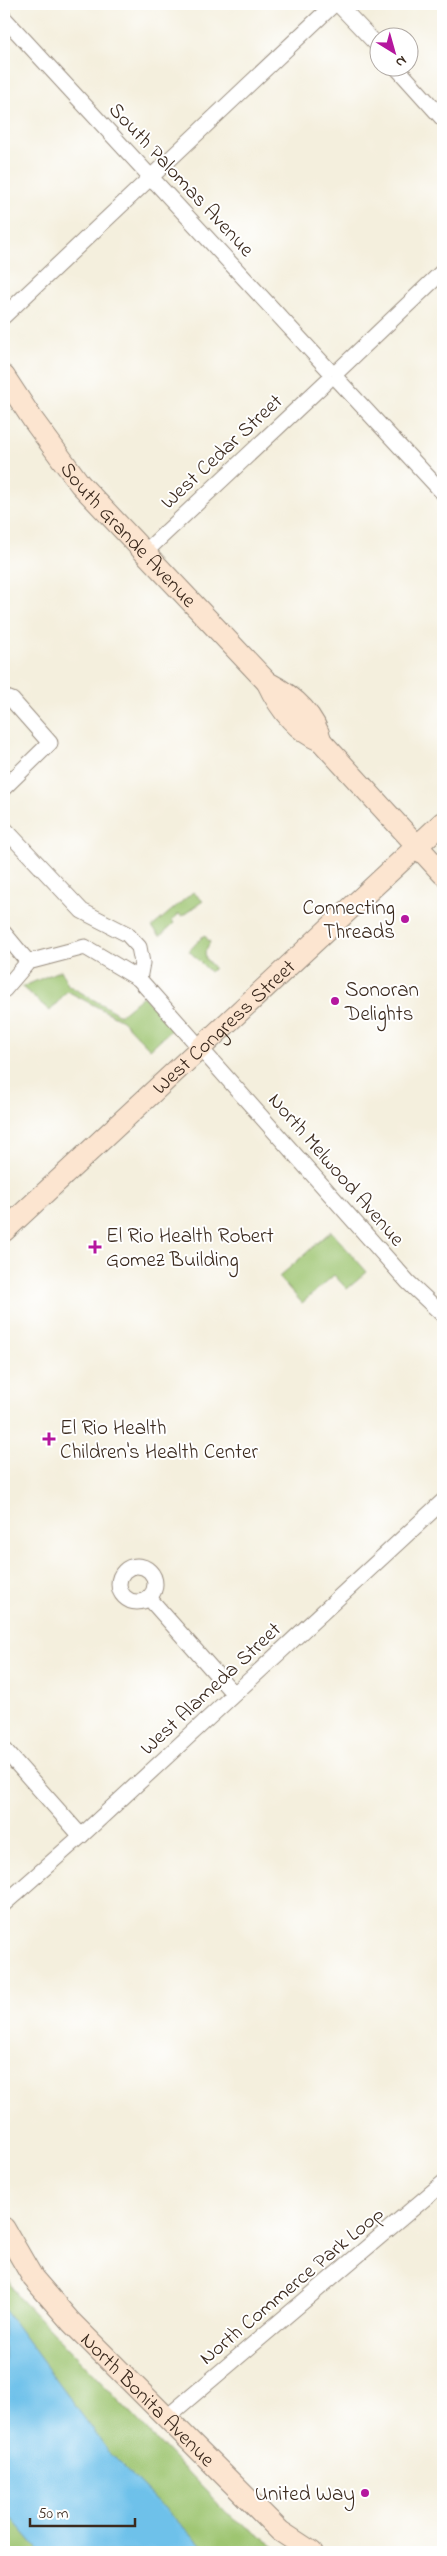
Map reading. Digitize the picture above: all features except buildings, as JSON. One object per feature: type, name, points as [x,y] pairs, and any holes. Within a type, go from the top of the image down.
[{"type":"main road","name":"South Grande Avenue","points":[[4,376],[33,420],[80,484],[267,682],[278,705],[306,735],[321,741],[418,846]]},
{"type":"main road","name":"West Congress Street","points":[[4,1231],[443,822]]},
{"type":"main road","points":[[418,846],[443,874]]},
{"type":"main road","name":"North Bonita Avenue","points":[[4,2228],[33,2278],[71,2322],[280,2531],[312,2552]]},
{"type":"street","points":[[4,316],[10,306],[151,177],[334,4]]},
{"type":"street","points":[[338,4],[370,38]]},
{"type":"street","name":"South Palomas Avenue","points":[[4,18],[443,493]]},
{"type":"street","points":[[406,78],[443,119]]},
{"type":"street","name":"West Cedar Street","points":[[144,553],[443,271]]},
{"type":"street","points":[[4,697],[12,700],[50,744],[4,788]]},
{"type":"street","points":[[4,828],[82,911],[127,934],[139,946],[142,962],[140,978]]},
{"type":"street","points":[[4,933],[28,962],[4,990]]},
{"type":"street","name":"North Melwood Avenue","points":[[28,962],[86,947],[140,978],[408,1282],[443,1315]]},
{"type":"street","name":"West Alameda Street","points":[[4,1904],[81,1836],[443,1501]]},
{"type":"street","points":[[149,1598],[234,1694]]},
{"type":"street","points":[[4,1749],[81,1836]]},
{"type":"street","name":"North Commerce Park Loop","points":[[166,2418],[443,2182]]},
{"type":"green space","points":[[193,892],[203,901],[182,916],[179,914],[172,920],[174,923],[160,936],[152,927]]},
{"type":"green space","points":[[204,935],[210,942],[205,952],[206,959],[214,968],[210,972],[189,951]]},
{"type":"green space","points":[[61,970],[68,985],[120,1015],[143,996],[173,1028],[150,1049],[122,1020],[67,991],[50,1011],[22,987]]},
{"type":"green space","points":[[331,1231],[367,1272],[347,1289],[334,1275],[302,1303],[279,1277]]},
{"type":"green space","points":[[4,2270],[18,2296],[227,2513],[283,2552],[4,2552]]},
{"type":"water","points":[[4,2309],[110,2453],[208,2552],[40,2552],[4,2510]]},
{"type":"place","name":"Connecting Threads","points":[[405,919]]},
{"type":"place","name":"Sonoran Delights","points":[[335,1001]]},
{"type":"place","name":"El Rio Health Robert Gomez Building","points":[[95,1247]]},
{"type":"place","name":"El Rio Health Children's Health Center","points":[[49,1439]]},
{"type":"place","name":"United Way","points":[[365,2493]]}]
